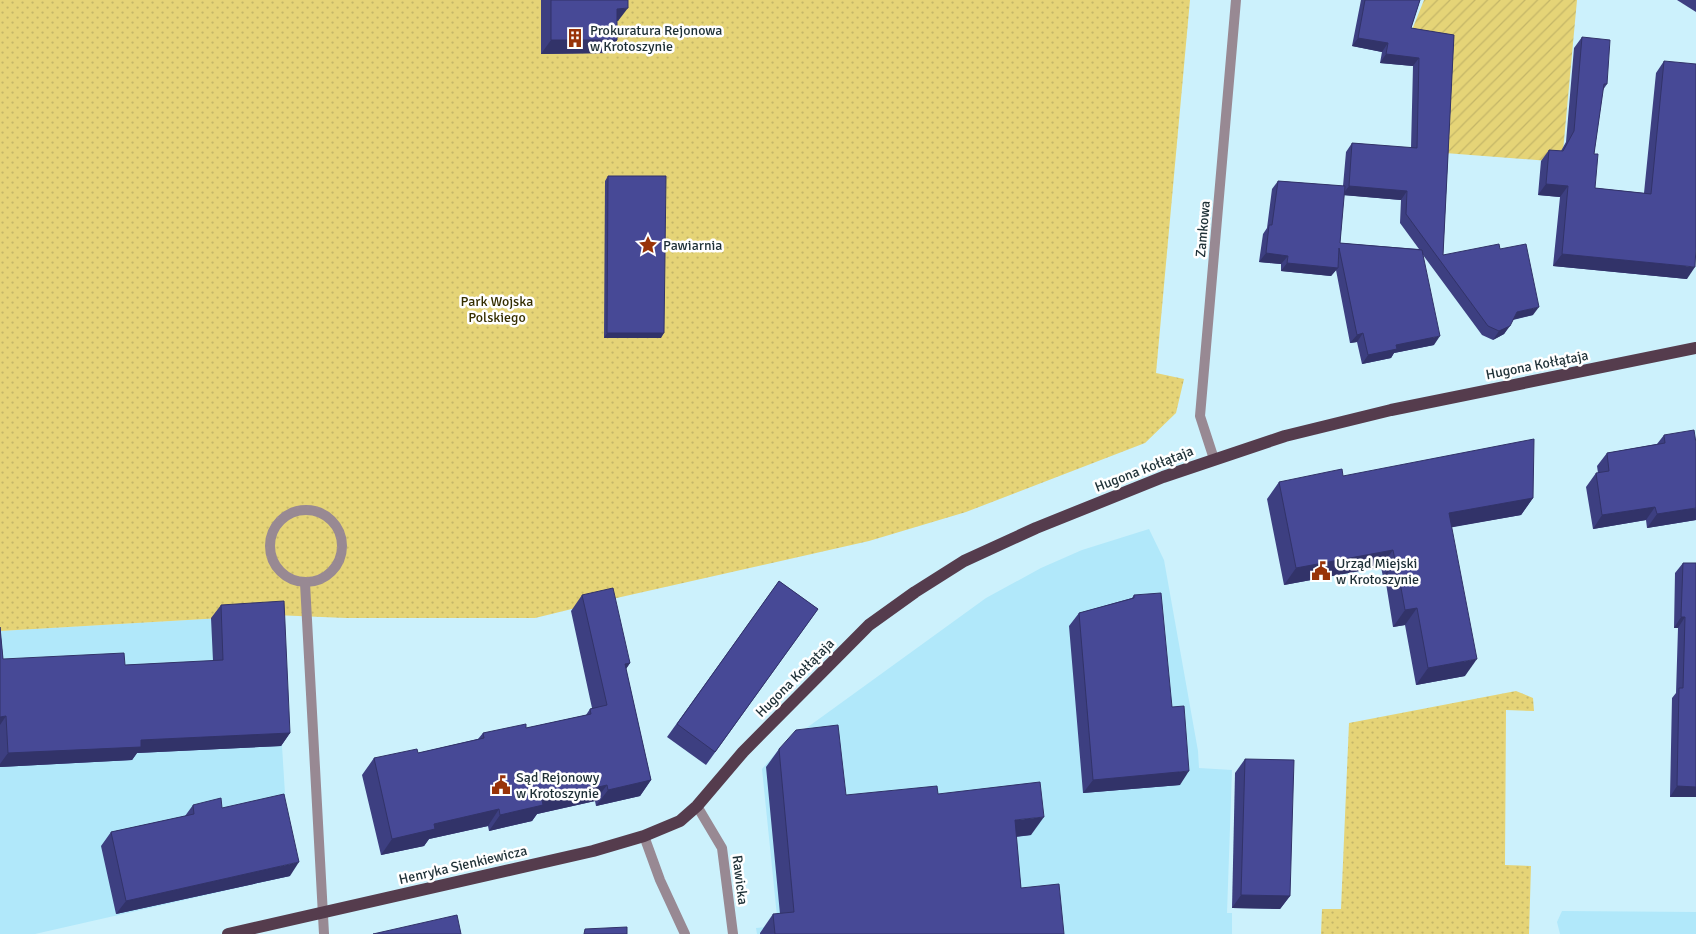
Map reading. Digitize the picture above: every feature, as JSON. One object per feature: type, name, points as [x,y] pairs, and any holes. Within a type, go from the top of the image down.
[{"type":"main road","name":"Hugona Kołłątaja","points":[[698,806],[743,752],[869,625],[915,592],[964,561],[1036,528],[1214,459],[1285,436],[1391,410],[1696,348]]},
{"type":"main road","name":"Henryka Sienkiewicza","points":[[228,934],[593,851],[644,836],[680,821],[698,806]]},
{"type":"street","name":"Zamkowa","points":[[1214,459],[1200,416],[1236,0]]},
{"type":"street","points":[[304,509],[317,511],[328,517],[336,526],[341,536],[343,547],[335,568],[327,576],[305,583],[293,580],[282,574],[274,564],[269,540],[281,518],[292,512],[304,509]]},
{"type":"street","points":[[305,583],[324,934]]},
{"type":"street","name":"Rawicka","points":[[698,806],[722,848],[733,934]]},
{"type":"street","points":[[644,836],[660,880],[685,934]]},
{"type":"shaded area","points":[[1149,529],[1164,560],[1198,751],[1199,768],[1232,770],[1227,913],[1232,913],[1232,934],[757,934],[756,928],[778,926],[762,769],[783,745],[986,598],[1041,568],[1082,550]]},
{"type":"shaded area","points":[[274,615],[290,876],[35,934],[0,934],[0,631]]},
{"type":"shaded area","points":[[1562,911],[1696,912],[1696,934],[1560,934],[1557,922]]},
{"type":"green space","name":"Park Wojska Polskiego","points":[[0,0],[1190,0],[1156,373],[1184,379],[1176,413],[1145,443],[966,512],[869,541],[535,618],[346,618],[274,615],[0,631]]},
{"type":"green space","points":[[1424,0],[1577,0],[1562,162],[1445,153],[1410,35]]},
{"type":"green space","points":[[1516,691],[1533,698],[1534,711],[1506,710],[1505,865],[1531,866],[1529,934],[1321,934],[1322,909],[1341,909],[1349,723]]},
{"type":"building","name":"Prokuratura Rejonowa w Krotoszynie","points":[[551,0],[628,0],[628,8],[617,9],[617,40],[551,40]]},
{"type":"building","points":[[1365,0],[1420,0],[1411,28],[1454,35],[1443,255],[1499,244],[1500,249],[1526,244],[1539,307],[1517,312],[1510,326],[1499,331],[1488,326],[1406,214],[1407,191],[1349,186],[1352,143],[1417,148],[1419,58],[1386,54],[1388,43],[1358,38]]},
{"type":"building","points":[[1582,37],[1610,40],[1607,84],[1604,84],[1594,154],[1598,154],[1595,188],[1651,194],[1664,61],[1696,64],[1695,267],[1562,254],[1568,186],[1546,184],[1549,150],[1563,151],[1574,131]]},
{"type":"building","points":[[608,176],[666,176],[664,333],[607,333]]},
{"type":"building","points":[[1278,181],[1345,186],[1340,243],[1422,250],[1440,336],[1396,345],[1397,349],[1368,355],[1363,333],[1357,335],[1339,248],[1338,268],[1287,263],[1288,256],[1266,253],[1269,225],[1272,225]]},
{"type":"building","points":[[1694,430],[1696,443],[1696,508],[1657,514],[1655,507],[1602,515],[1596,473],[1609,471],[1607,453],[1665,443],[1664,435]]},
{"type":"building","name":"Urząd Miejski w Krotoszynie","points":[[1534,439],[1533,498],[1449,513],[1477,659],[1428,668],[1417,608],[1405,610],[1393,550],[1296,568],[1279,482],[1342,469],[1343,476]]},
{"type":"building","points":[[1683,563],[1696,563],[1696,787],[1677,786],[1679,688],[1683,688],[1685,617],[1681,617]]},
{"type":"building","points":[[779,581],[818,609],[715,752],[677,724]]},
{"type":"building","name":"Sąd Rejonowy w Krotoszynie","points":[[613,588],[630,663],[625,664],[651,780],[608,790],[607,785],[542,800],[543,805],[500,815],[499,809],[434,824],[435,829],[392,839],[374,758],[417,749],[418,753],[484,738],[483,733],[526,724],[526,728],[591,714],[590,709],[607,705],[582,595]]},
{"type":"building","points":[[1161,593],[1172,707],[1184,706],[1189,771],[1093,780],[1079,613],[1134,598],[1134,595]]},
{"type":"building","points":[[284,601],[290,733],[141,740],[141,747],[8,753],[6,716],[0,717],[0,627],[3,659],[124,653],[125,665],[223,660],[221,605]]},
{"type":"building","points":[[838,725],[846,795],[937,786],[938,794],[1040,782],[1044,817],[1015,820],[1021,888],[1059,884],[1064,934],[775,934],[773,914],[794,912],[779,749],[796,730]]},
{"type":"building","points":[[1245,759],[1294,760],[1290,896],[1241,895]]},
{"type":"building","points":[[284,794],[299,862],[126,901],[111,832],[194,814],[193,805],[221,798],[222,808]]},
{"type":"building","points":[[457,915],[461,934],[373,934]]},
{"type":"building","points":[[627,927],[627,934],[584,934],[585,929]]},
{"type":"place","name":"Prokuratura Rejonowa w Krotoszynie","points":[[575,38]]},
{"type":"place","name":"Pawiarnia","points":[[648,245]]},
{"type":"place","name":"Urząd Miejski w Krotoszynie","points":[[1321,571]]},
{"type":"place","name":"Sąd Rejonowy w Krotoszynie","points":[[501,785]]}]
